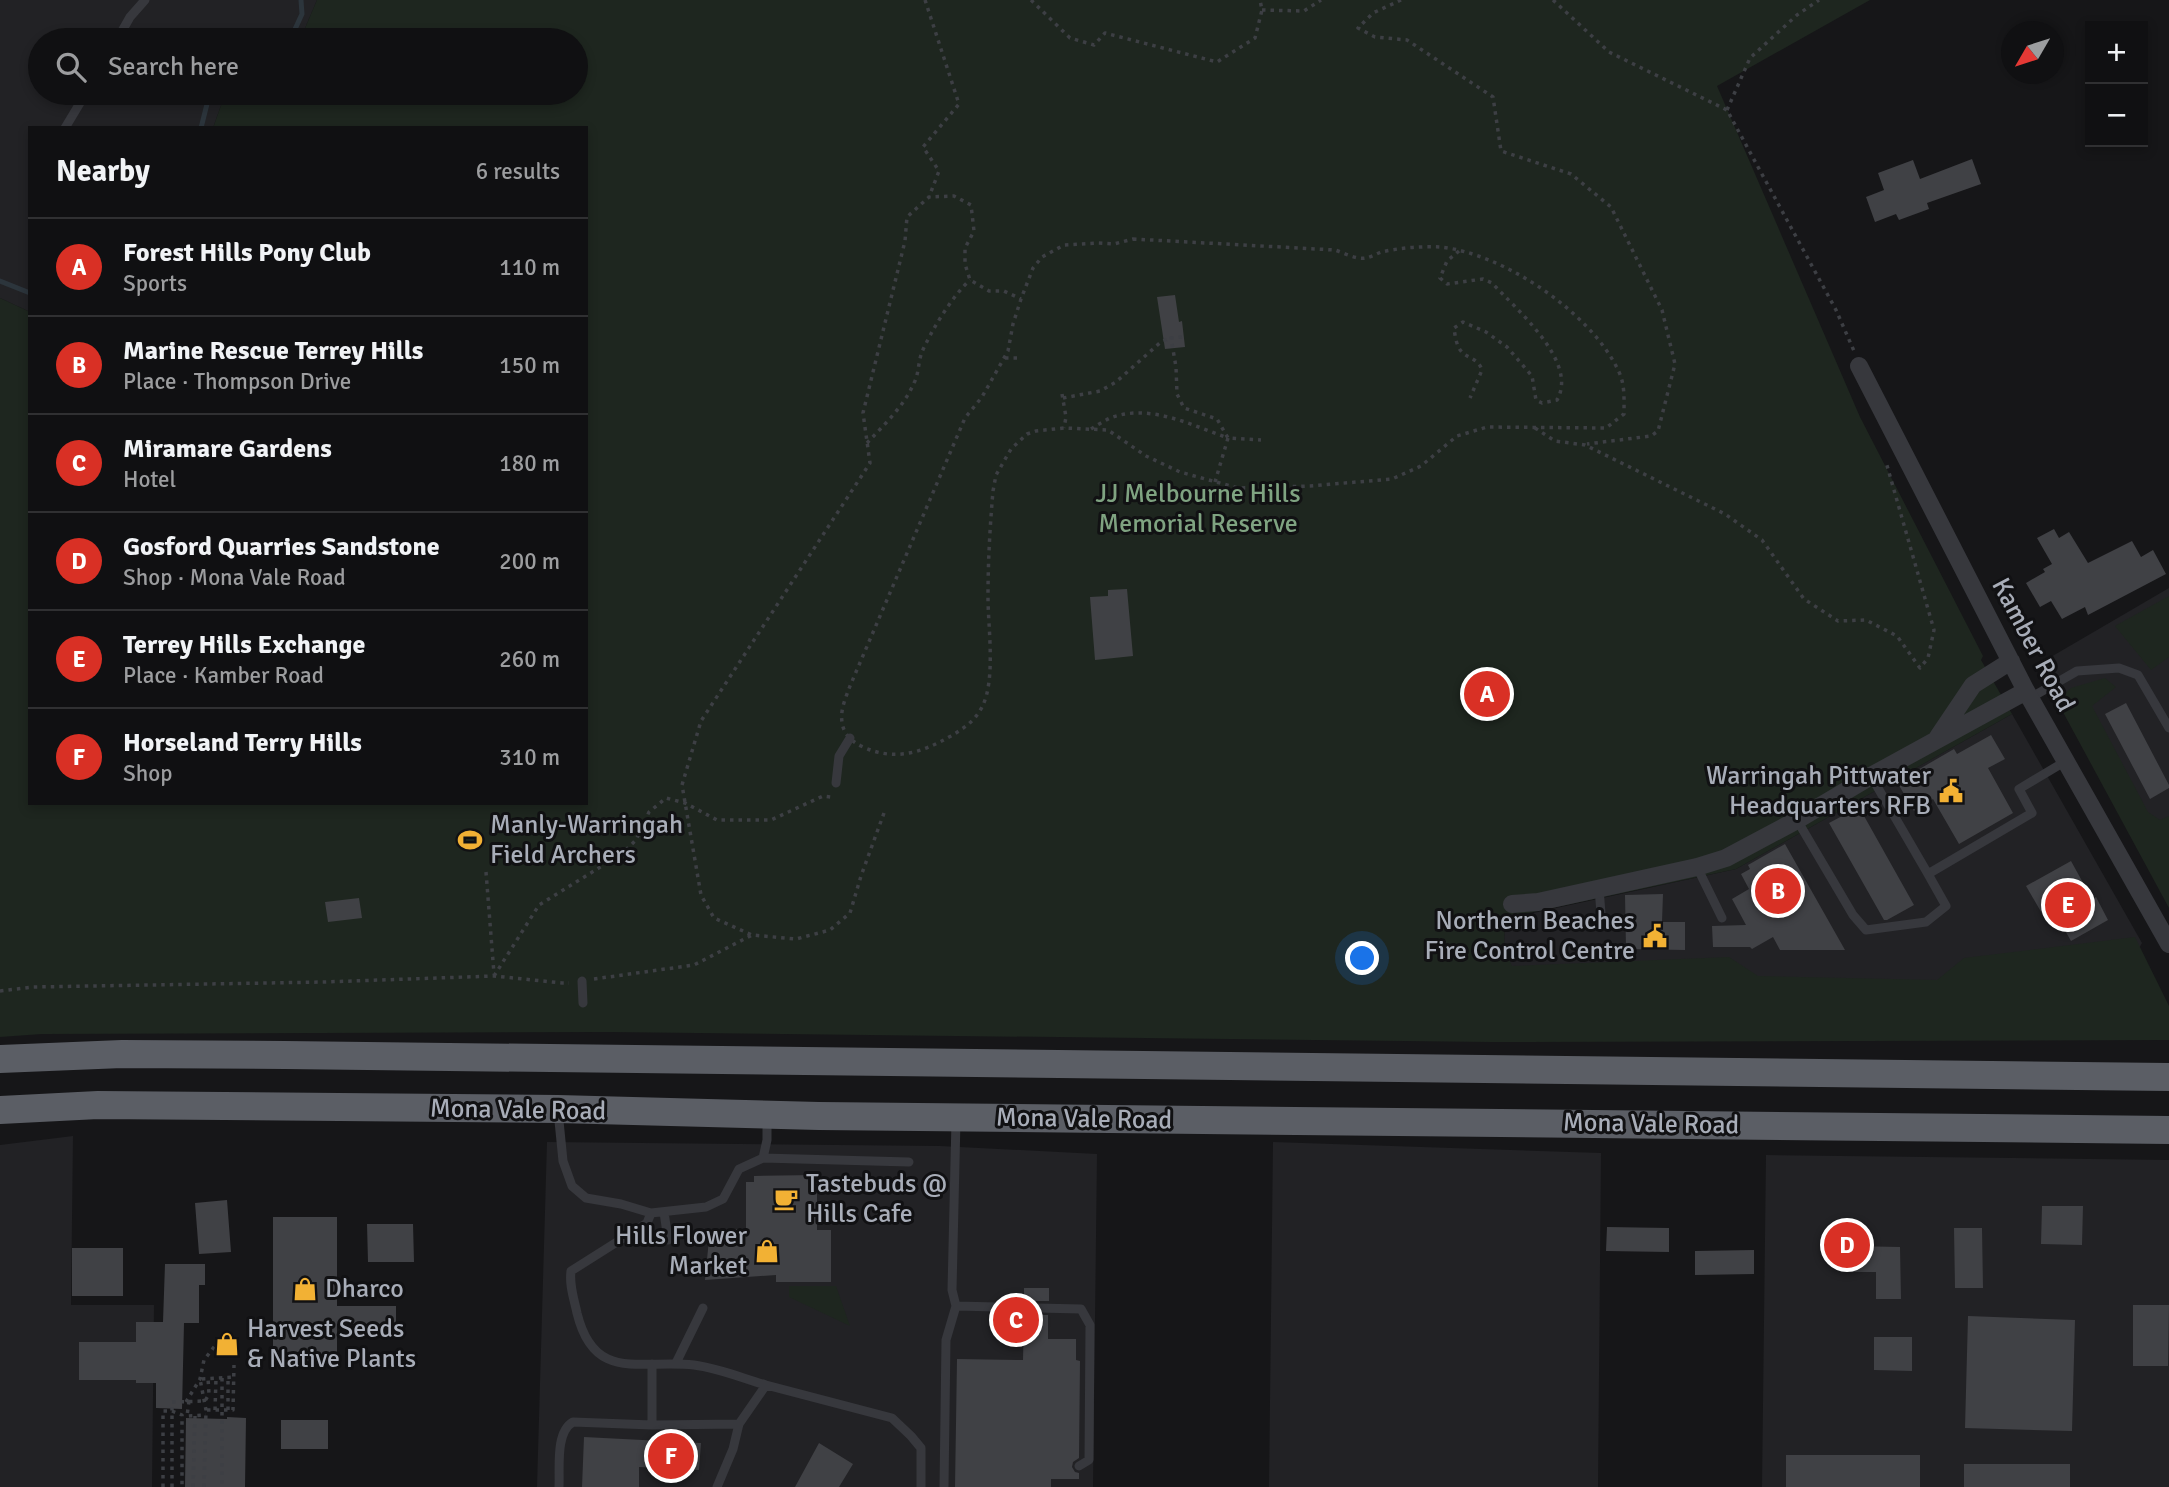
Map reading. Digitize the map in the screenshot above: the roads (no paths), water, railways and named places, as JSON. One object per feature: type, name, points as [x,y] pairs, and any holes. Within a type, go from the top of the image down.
[{"type":"highway","name":"Mona Vale Road","points":[[0,1059],[108,1055],[285,1055],[2169,1077]]},
{"type":"highway","name":"Mona Vale Road","points":[[0,1110],[98,1105],[558,1109],[767,1115],[2169,1130]]},
{"type":"street","name":"Kamber Road","points":[[1859,366],[2028,695],[2169,944]]},
{"type":"street","points":[[1936,740],[1973,685],[2011,661]]},
{"type":"street","points":[[1512,904],[1538,902],[1698,867],[1726,858],[1936,740],[2028,695]]},
{"type":"lane","points":[[124,28],[145,0]]},
{"type":"lane","points":[[66,126],[79,105]]},
{"type":"lane","points":[[2028,695],[2077,671],[2119,668],[2137,675],[2169,728]]},
{"type":"lane","points":[[836,783],[839,756],[850,738]]},
{"type":"lane","points":[[1928,874],[2032,813],[2018,789],[2066,761]]},
{"type":"lane","points":[[1797,820],[1853,915],[1866,930],[1926,922],[1945,906],[1871,776]]},
{"type":"lane","points":[[1698,867],[1721,918]]},
{"type":"lane","points":[[1599,888],[1602,926]]},
{"type":"lane","points":[[582,981],[583,1003]]},
{"type":"lane","points":[[558,1109],[562,1161],[572,1186],[586,1198],[651,1213],[706,1207],[723,1199],[739,1169],[763,1158],[909,1162]]},
{"type":"lane","points":[[763,1158],[768,1140],[767,1115]]},
{"type":"lane","points":[[944,1487],[946,1340],[956,1306],[953,1290],[956,1117]]},
{"type":"lane","points":[[664,1212],[668,1240]]},
{"type":"lane","points":[[651,1213],[647,1223],[571,1271],[572,1291],[587,1342],[607,1358],[620,1363],[676,1363],[705,1367],[892,1419],[921,1448],[920,1487]]},
{"type":"lane","points":[[956,1306],[1081,1309],[1090,1325],[1089,1460],[1079,1466]]},
{"type":"lane","points":[[676,1363],[703,1308]]},
{"type":"lane","points":[[652,1364],[652,1426]]},
{"type":"lane","points":[[717,1487],[733,1449],[739,1423],[766,1385]]},
{"type":"lane","points":[[559,1487],[561,1437],[566,1426],[579,1422],[652,1426],[739,1423]]},
{"type":"waterway","points":[[296,28],[302,14],[301,0]]},
{"type":"waterway","points":[[202,126],[207,105]]},
{"type":"waterway","points":[[0,281],[28,292]]},
{"type":"place","name":"Forest Hills Pony Club","points":[[1487,694]]},
{"type":"place","name":"Warringah Pittwater Headquarters RFB","points":[[1951,791]]},
{"type":"place","name":"Manly-Warringah Field Archers","points":[[470,840]]},
{"type":"place","name":"Marine Rescue Terrey Hills","points":[[1778,891]]},
{"type":"place","name":"Terrey Hills Exchange","points":[[2068,905]]},
{"type":"place","name":"Northern Beaches Fire Control Centre","points":[[1655,936]]},
{"type":"place","name":"Tastebuds @ Hills Cafe","points":[[786,1199]]},
{"type":"place","name":"Gosford Quarries Sandstone","points":[[1847,1245]]},
{"type":"place","name":"Hills Flower Market","points":[[767,1251]]},
{"type":"place","name":"Dharco","points":[[305,1289]]},
{"type":"place","name":"Miramare Gardens","points":[[1016,1320]]},
{"type":"place","name":"Harvest Seeds & Native Plants","points":[[227,1344]]},
{"type":"place","name":"Horseland Terry Hills","points":[[671,1456]]},
{"type":"park label","name":"JJ Melbourne Hills Memorial Reserve","points":[[1198,509]]}]
